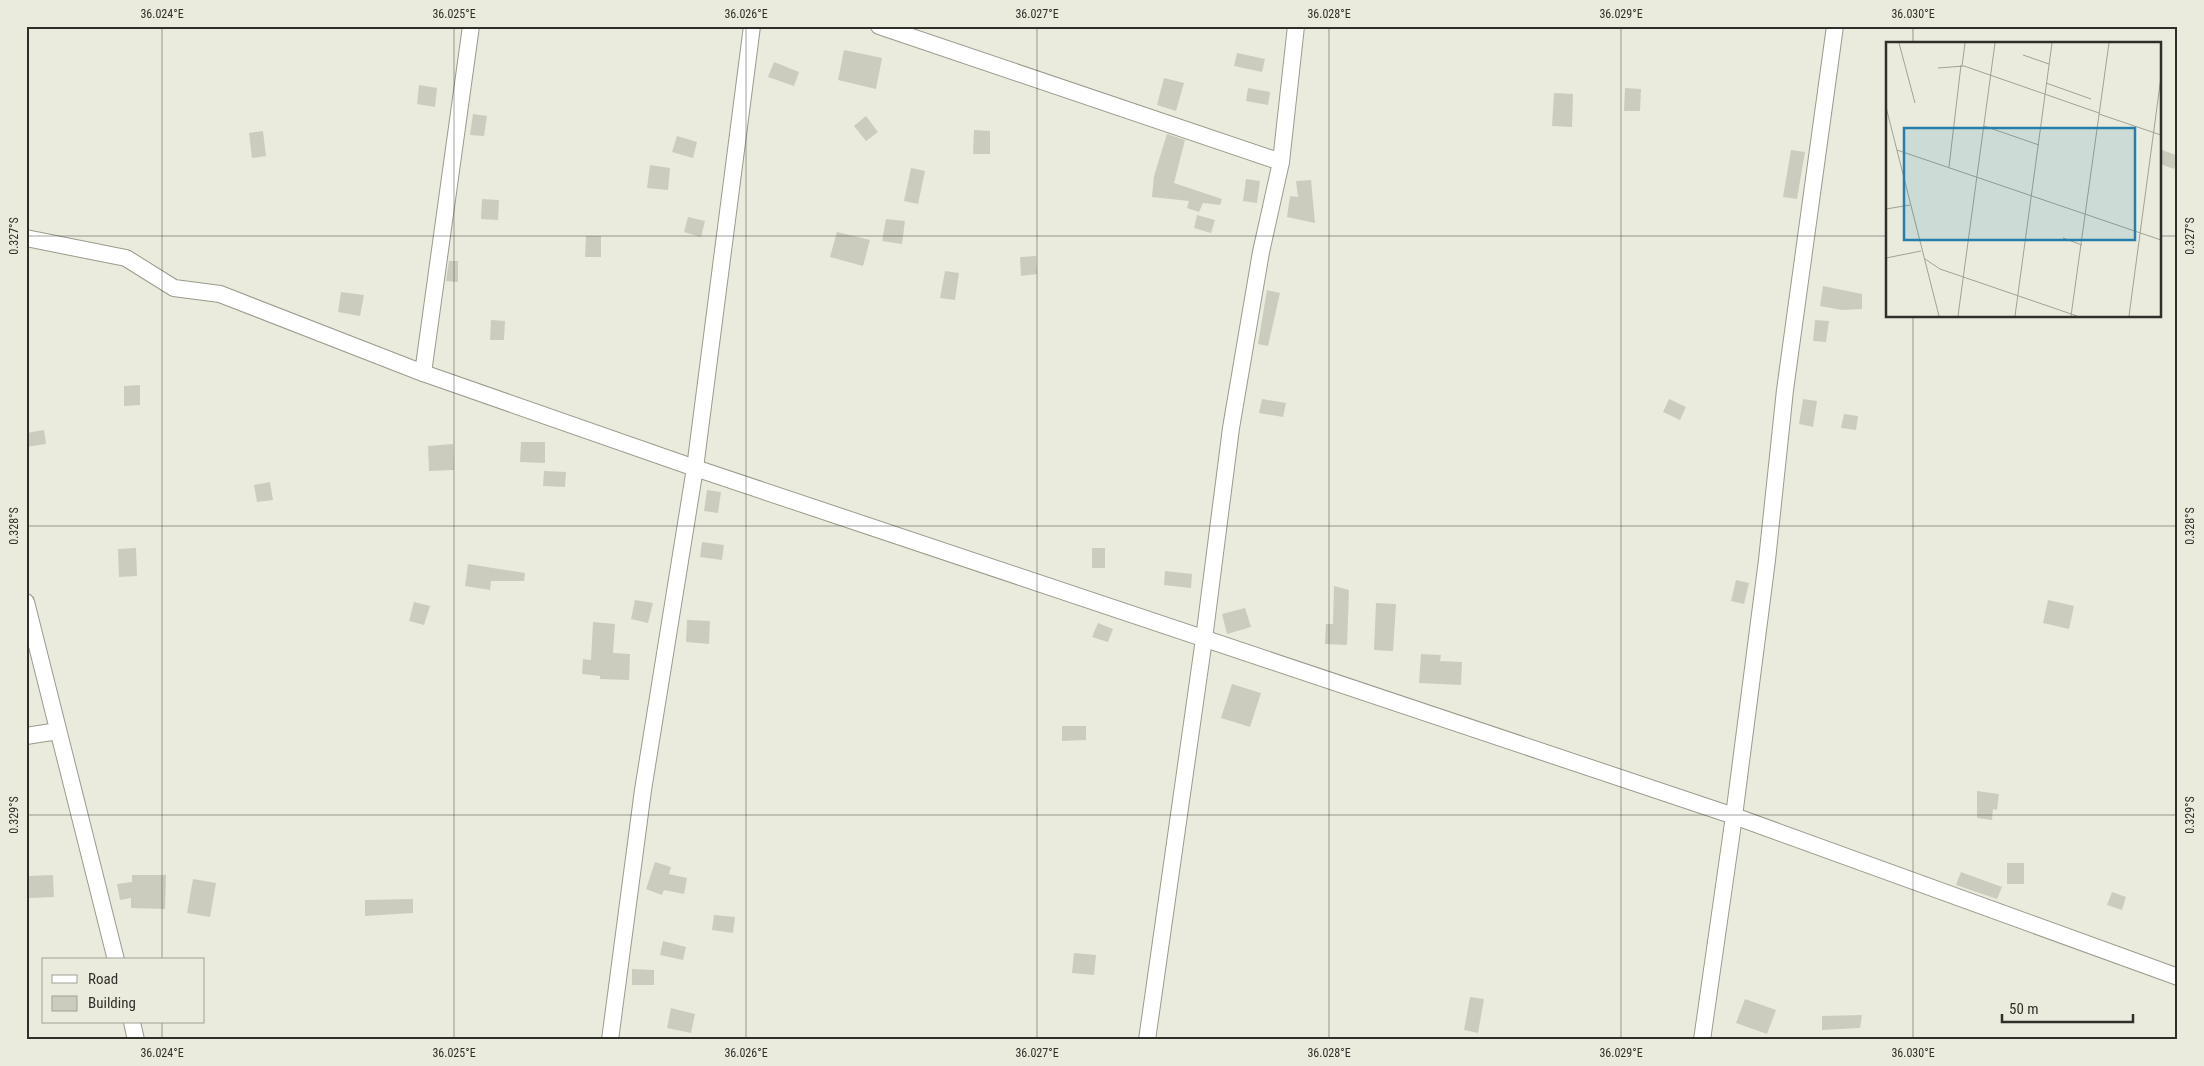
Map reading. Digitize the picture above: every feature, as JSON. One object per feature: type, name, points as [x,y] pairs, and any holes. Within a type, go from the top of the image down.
[{"type":"street","points":[[423,373],[471,26]]},
{"type":"street","points":[[610,1040],[643,790],[696,468],[752,26]]},
{"type":"street","points":[[879,26],[1281,162]]},
{"type":"street","points":[[1147,1040],[1204,639],[1231,428],[1261,252],[1281,162],[1296,26]]},
{"type":"street","points":[[1702,1040],[1734,816],[1767,560],[1784,390],[1835,26]]},
{"type":"street","points":[[26,238],[126,258],[174,288],[220,294],[423,373],[696,468],[1734,816],[2178,977]]},
{"type":"street","points":[[26,602],[115,958]]},
{"type":"street","points":[[26,736],[58,731]]},
{"type":"street","points":[[132,1024],[136,1040]]},
{"type":"building","points":[[844,50],[882,58],[876,89],[838,80]]},
{"type":"building","points":[[1237,53],[1265,59],[1262,72],[1234,66]]},
{"type":"building","points":[[774,62],[799,72],[794,86],[768,77]]},
{"type":"building","points":[[1164,78],[1184,83],[1176,111],[1157,105]]},
{"type":"building","points":[[419,85],[437,88],[435,107],[417,104]]},
{"type":"building","points":[[1248,88],[1270,92],[1268,105],[1246,101]]},
{"type":"building","points":[[1625,88],[1641,89],[1640,111],[1624,111]]},
{"type":"building","points":[[1554,93],[1573,94],[1572,127],[1552,126]]},
{"type":"building","points":[[473,114],[487,116],[484,136],[470,135]]},
{"type":"building","points":[[866,116],[878,132],[866,141],[854,126]]},
{"type":"building","points":[[974,130],[990,131],[990,154],[973,154]]},
{"type":"building","points":[[263,131],[266,156],[252,158],[249,133]]},
{"type":"building","points":[[1167,134],[1185,140],[1174,183],[1222,199],[1220,205],[1203,203],[1199,212],[1187,208],[1189,201],[1152,197],[1154,176]]},
{"type":"building","points":[[677,136],[697,142],[693,158],[672,152]]},
{"type":"building","points":[[1791,150],[1805,152],[1797,199],[1783,197]]},
{"type":"building","points":[[2162,150],[2178,156],[2174,169],[2162,165]]},
{"type":"building","points":[[650,165],[670,168],[668,190],[647,188]]},
{"type":"building","points":[[911,168],[925,171],[918,204],[904,201]]},
{"type":"building","points":[[1246,179],[1260,181],[1257,203],[1243,201]]},
{"type":"building","points":[[1311,180],[1315,223],[1287,217],[1290,196],[1298,197],[1296,181]]},
{"type":"building","points":[[482,199],[499,200],[498,220],[481,219]]},
{"type":"building","points":[[1197,215],[1215,220],[1211,233],[1194,228]]},
{"type":"building","points":[[688,217],[705,221],[701,237],[684,232]]},
{"type":"building","points":[[886,219],[905,221],[902,244],[882,241]]},
{"type":"building","points":[[837,232],[870,240],[863,266],[830,257]]},
{"type":"building","points":[[586,236],[601,236],[601,257],[585,257]]},
{"type":"building","points":[[1036,256],[1037,274],[1021,276],[1020,257]]},
{"type":"building","points":[[449,261],[458,261],[458,282],[446,281]]},
{"type":"building","points":[[945,271],[959,273],[955,300],[940,298]]},
{"type":"building","points":[[1823,286],[1862,294],[1862,309],[1842,310],[1820,306]]},
{"type":"building","points":[[1267,290],[1280,293],[1268,346],[1258,344]]},
{"type":"building","points":[[341,292],[364,295],[360,316],[338,312]]},
{"type":"building","points":[[491,320],[505,321],[504,340],[490,340]]},
{"type":"building","points":[[1815,320],[1829,321],[1826,342],[1813,341]]},
{"type":"building","points":[[140,385],[140,405],[124,406],[124,386]]},
{"type":"building","points":[[1262,399],[1286,403],[1283,417],[1259,413]]},
{"type":"building","points":[[1669,399],[1686,407],[1680,420],[1663,412]]},
{"type":"building","points":[[1803,399],[1817,401],[1813,427],[1799,424]]},
{"type":"building","points":[[1844,414],[1858,416],[1856,430],[1841,428]]},
{"type":"building","points":[[44,430],[46,444],[26,447],[26,433]]},
{"type":"building","points":[[521,442],[545,442],[545,463],[520,462]]},
{"type":"building","points":[[453,444],[454,470],[429,471],[428,446]]},
{"type":"building","points":[[544,471],[566,472],[565,487],[543,486]]},
{"type":"building","points":[[270,482],[273,500],[257,502],[254,485]]},
{"type":"building","points":[[707,490],[721,492],[718,513],[704,511]]},
{"type":"building","points":[[702,542],[724,545],[722,560],[700,557]]},
{"type":"building","points":[[136,548],[137,576],[119,577],[118,549]]},
{"type":"building","points":[[1092,548],[1105,548],[1105,568],[1092,568]]},
{"type":"building","points":[[468,564],[525,573],[524,581],[491,581],[490,590],[465,586]]},
{"type":"building","points":[[1165,571],[1192,574],[1191,588],[1164,585]]},
{"type":"building","points":[[1736,580],[1749,583],[1744,604],[1731,601]]},
{"type":"building","points":[[1334,586],[1349,590],[1347,645],[1325,644],[1326,624],[1333,624]]},
{"type":"building","points":[[635,600],[653,603],[648,623],[631,619]]},
{"type":"building","points":[[2048,600],[2074,606],[2069,629],[2043,623]]},
{"type":"building","points":[[414,602],[430,606],[424,625],[409,621]]},
{"type":"building","points":[[1376,603],[1396,604],[1393,651],[1374,650]]},
{"type":"building","points":[[1245,608],[1251,627],[1227,634],[1222,614]]},
{"type":"building","points":[[687,620],[710,621],[709,644],[686,642]]},
{"type":"building","points":[[593,622],[615,624],[613,653],[630,654],[629,680],[600,679],[600,676],[582,674],[583,659],[591,660]]},
{"type":"building","points":[[1098,623],[1113,629],[1108,642],[1092,637]]},
{"type":"building","points":[[1421,654],[1441,655],[1440,661],[1462,662],[1461,685],[1419,683]]},
{"type":"building","points":[[1232,684],[1261,693],[1250,727],[1221,718]]},
{"type":"building","points":[[1062,726],[1086,726],[1086,740],[1062,741]]},
{"type":"building","points":[[1977,791],[1999,794],[1997,810],[1993,809],[1992,820],[1977,818]]},
{"type":"building","points":[[655,862],[671,867],[669,874],[687,878],[684,894],[664,890],[662,895],[646,889]]},
{"type":"building","points":[[2007,863],[2024,863],[2024,884],[2007,884]]},
{"type":"building","points":[[1961,872],[2002,887],[1997,899],[1956,885]]},
{"type":"building","points":[[53,875],[54,897],[29,898],[28,876]]},
{"type":"building","points":[[132,875],[166,875],[165,909],[131,908],[131,898],[120,900],[117,884],[132,882]]},
{"type":"building","points":[[193,879],[216,883],[210,917],[187,913]]},
{"type":"building","points":[[2112,892],[2126,897],[2122,910],[2107,905]]},
{"type":"building","points":[[413,899],[413,913],[365,916],[365,900]]},
{"type":"building","points":[[714,915],[735,917],[733,933],[712,930]]},
{"type":"building","points":[[663,941],[686,947],[683,960],[660,955]]},
{"type":"building","points":[[1074,953],[1096,955],[1094,975],[1072,973]]},
{"type":"building","points":[[632,969],[654,970],[654,985],[632,985]]},
{"type":"building","points":[[1470,997],[1484,999],[1478,1033],[1464,1030]]},
{"type":"building","points":[[1745,999],[1776,1010],[1767,1034],[1736,1023]]},
{"type":"building","points":[[671,1008],[695,1014],[691,1033],[667,1028]]},
{"type":"building","points":[[1862,1015],[1860,1028],[1822,1030],[1822,1016]]}]
